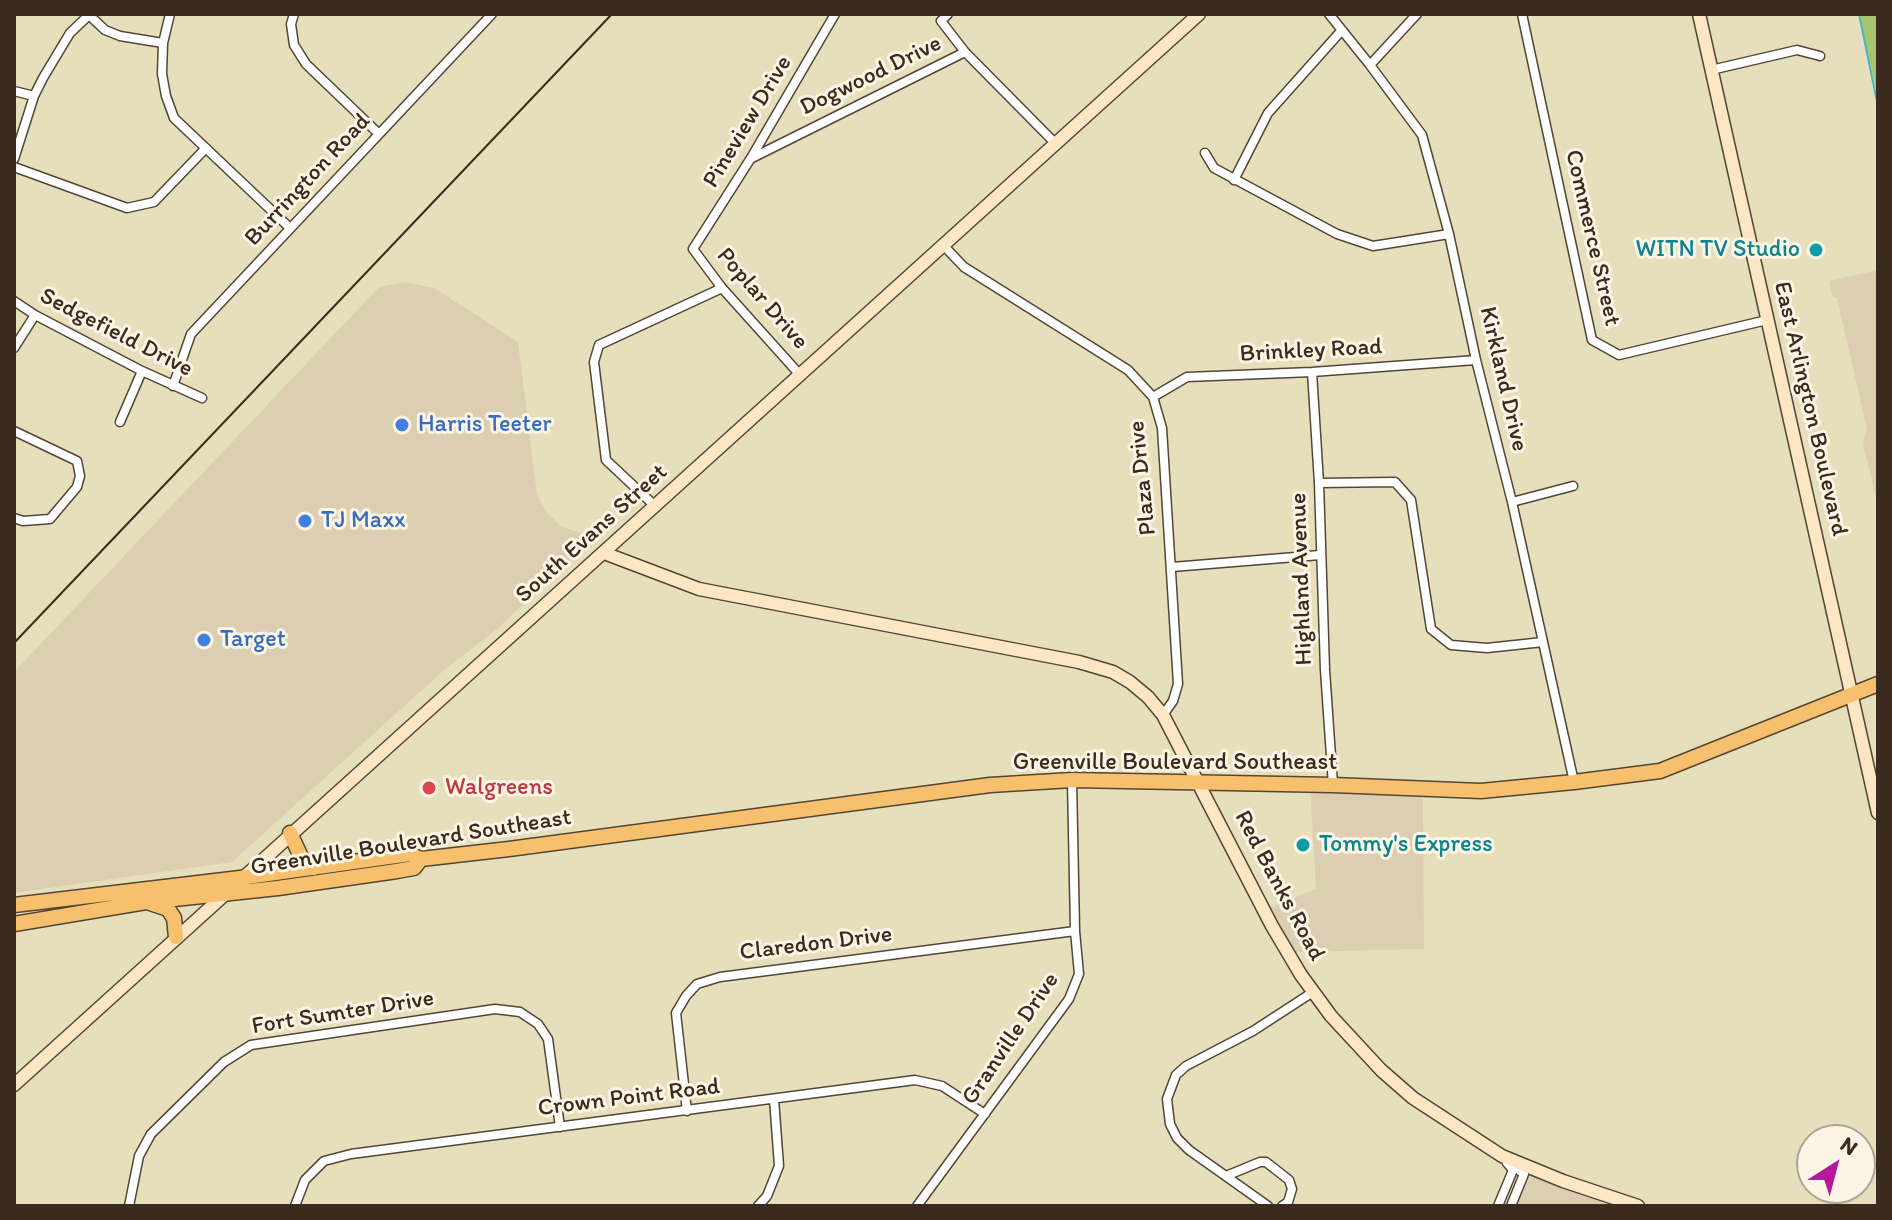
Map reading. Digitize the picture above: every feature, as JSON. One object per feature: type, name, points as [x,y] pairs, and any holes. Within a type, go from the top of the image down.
[{"type":"highway","name":"Greenville Boulevard Southeast","points":[[14,924],[146,902],[397,871],[414,868],[421,859],[958,788],[1072,780],[1481,791],[1660,771],[1878,684]]},
{"type":"highway","points":[[290,833],[302,859],[314,868]]},
{"type":"highway","points":[[14,905],[410,854],[421,859]]},
{"type":"highway","points":[[146,902],[168,909],[174,918],[176,937]]},
{"type":"main road","name":"South Evans Street","points":[[14,1085],[1199,14]]},
{"type":"main road","name":"East Arlington Boulevard","points":[[1699,14],[1878,813]]},
{"type":"main road","name":"Red Banks Road","points":[[604,553],[699,589],[1095,666],[1130,682],[1163,715],[1272,926],[1313,992],[1350,1039],[1394,1082],[1474,1140],[1502,1156],[1563,1181],[1638,1206]]},
{"type":"street","points":[[170,14],[163,43],[162,74],[174,118],[290,228]]},
{"type":"street","points":[[294,14],[291,24],[294,45],[306,64],[379,134]]},
{"type":"street","name":"Burrington Road","points":[[173,386],[191,334],[492,14]]},
{"type":"street","name":"Pineview Drive","points":[[693,249],[751,158],[835,14]]},
{"type":"street","points":[[948,14],[941,21],[965,52],[1055,143]]},
{"type":"street","name":"Kirkland Drive","points":[[1329,14],[1422,135],[1449,234],[1476,360],[1512,502],[1574,782]]},
{"type":"street","points":[[1370,65],[1417,14]]},
{"type":"street","name":"Commerce Street","points":[[1522,14],[1592,340],[1619,355],[1767,320]]},
{"type":"street","points":[[14,159],[34,96],[70,33],[88,15],[105,30],[120,36],[163,43]]},
{"type":"street","points":[[1234,180],[1268,113],[1342,30]]},
{"type":"street","points":[[1711,70],[1797,50],[1820,56]]},
{"type":"street","name":"Dogwood Drive","points":[[751,158],[965,52]]},
{"type":"street","points":[[14,91],[34,96]]},
{"type":"street","points":[[14,167],[127,208],[154,202],[206,148]]},
{"type":"street","points":[[1205,153],[1214,168],[1234,180],[1337,234],[1373,246],[1449,234]]},
{"type":"street","name":"Plaza Drive","points":[[944,246],[964,267],[1128,370],[1153,397],[1162,428],[1178,684],[1173,701],[1163,715]]},
{"type":"street","name":"Poplar Drive","points":[[693,249],[722,288],[801,376]]},
{"type":"street","points":[[656,507],[606,460],[594,362],[599,345],[722,288]]},
{"type":"street","name":"Sedgefield Drive","points":[[14,301],[142,371],[202,398]]},
{"type":"street","points":[[14,348],[35,315]]},
{"type":"street","name":"Brinkley Road","points":[[1153,397],[1187,377],[1476,360]]},
{"type":"street","points":[[120,422],[142,371]]},
{"type":"street","name":"Highland Avenue","points":[[1312,372],[1333,785]]},
{"type":"street","points":[[14,431],[77,461],[80,476],[77,487],[50,519],[23,521],[14,518]]},
{"type":"street","points":[[1319,483],[1395,482],[1411,500],[1431,629],[1451,645],[1487,648],[1543,642]]},
{"type":"street","points":[[1512,502],[1573,486]]},
{"type":"street","points":[[1172,567],[1320,555]]},
{"type":"street","name":"Granville Drive","points":[[917,1206],[1069,999],[1079,974],[1075,931],[1072,780]]},
{"type":"street","name":"Claredon Drive","points":[[687,1111],[676,1013],[697,984],[720,977],[1075,931]]},
{"type":"street","points":[[1268,1206],[1189,1150],[1177,1138],[1168,1111],[1170,1087],[1176,1075],[1186,1066],[1253,1031],[1313,992]]},
{"type":"street","name":"Fort Sumter Drive","points":[[129,1206],[139,1156],[151,1134],[224,1062],[251,1045],[495,1009],[520,1012],[538,1024],[548,1039],[560,1127]]},
{"type":"street","name":"Crown Point Road","points":[[295,1206],[305,1180],[324,1161],[351,1154],[915,1080],[942,1086],[985,1114]]},
{"type":"street","points":[[758,1206],[767,1196],[779,1166],[774,1099]]},
{"type":"street","points":[[1498,1206],[1513,1170],[1502,1156]]},
{"type":"street","points":[[1502,1156],[1524,1174],[1511,1206]]},
{"type":"street","points":[[1226,1176],[1266,1162],[1289,1180],[1292,1189],[1288,1202],[1282,1206]]},
{"type":"shaded area","points":[[1878,270],[1878,506],[1863,443],[1867,429],[1837,298],[1833,297],[1829,281]]},
{"type":"shaded area","points":[[405,282],[434,288],[518,342],[537,495],[547,513],[561,526],[594,538],[498,628],[443,671],[232,862],[14,893],[14,672],[379,287]]},
{"type":"shaded area","points":[[1310,784],[1423,789],[1424,949],[1299,952],[1290,957],[1264,910],[1316,889]]},
{"type":"shaded area","points":[[1528,1167],[1638,1206],[1511,1206]]},
{"type":"green space","points":[[1859,14],[1878,14],[1878,106],[1877,93]]},
{"type":"waterway","points":[[1859,14],[1878,106]]},
{"type":"railway","points":[[14,643],[612,14]]},
{"type":"place","name":"WITN TV Studio","points":[[1816,250]]},
{"type":"place","name":"Harris Teeter","points":[[402,425]]},
{"type":"place","name":"TJ Maxx","points":[[305,521]]},
{"type":"place","name":"Target","points":[[204,640]]},
{"type":"place","name":"Walgreens","points":[[429,788]]},
{"type":"place","name":"Tommy's Express","points":[[1303,845]]}]
